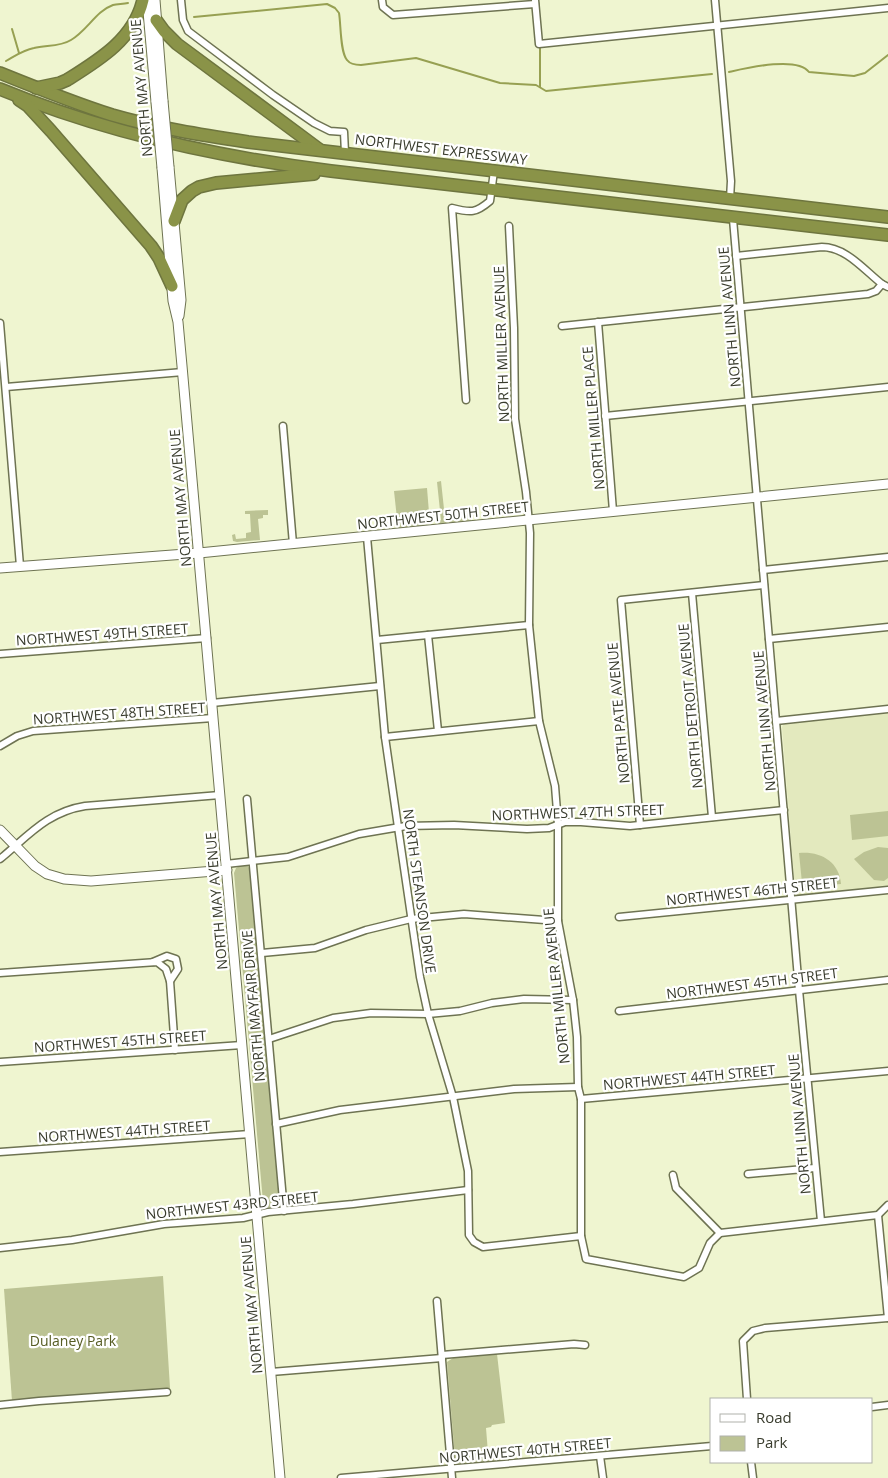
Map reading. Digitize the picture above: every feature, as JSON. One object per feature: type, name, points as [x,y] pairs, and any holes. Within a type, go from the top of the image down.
[{"type":"highway","points":[[36,88],[67,80],[112,49],[125,38],[132,28],[145,0]]},
{"type":"highway","points":[[156,20],[177,44],[322,150]]},
{"type":"highway","name":"NORTHWEST EXPRESSWAY","points":[[0,72],[36,88],[111,114],[148,124],[221,138],[888,218]]},
{"type":"highway","points":[[4,90],[38,104],[108,127],[178,146],[247,159],[331,171],[707,216],[888,235]]},
{"type":"highway","points":[[4,90],[28,106],[151,246],[160,258],[172,286]]},
{"type":"highway","points":[[174,221],[182,200],[192,190],[199,187],[216,183],[331,171]]},
{"type":"highway","points":[[707,216],[725,207],[730,199]]},
{"type":"main road","name":"NORTH MAY AVENUE","points":[[145,0],[160,102]]},
{"type":"main road","name":"NORTH MAY AVENUE","points":[[154,0],[173,301],[178,322],[183,372],[280,1478]]},
{"type":"main road","name":"NORTH MAY AVENUE","points":[[165,168],[174,221],[181,300],[178,322]]},
{"type":"main road","name":"NORTHWEST 50TH STREET","points":[[0,568],[199,554],[888,484]]},
{"type":"main road","points":[[0,830],[28,860],[41,870],[54,876],[73,880],[91,881],[227,867]]},
{"type":"street","points":[[181,0],[183,20],[188,31],[273,95],[314,123],[330,131],[344,132],[345,153]]},
{"type":"street","points":[[382,0],[383,7],[393,15],[535,2],[539,44],[888,8]]},
{"type":"street","points":[[715,0],[731,181],[730,199]]},
{"type":"street","points":[[466,400],[452,208],[478,211],[490,201],[494,171]]},
{"type":"street","name":"NORTH LINN AVENUE","points":[[733,219],[799,990],[821,1221]]},
{"type":"street","name":"NORTH MILLER AVENUE","points":[[509,226],[514,328],[515,420],[529,520],[529,625],[539,721],[555,786],[558,824],[558,921],[573,1000],[577,1037],[578,1087],[581,1099],[580,1236],[586,1259],[684,1277],[698,1268],[710,1243],[720,1233]]},
{"type":"street","points":[[562,326],[868,294],[885,285],[844,253],[832,248],[822,247],[736,256]]},
{"type":"street","name":"NORTH MILLER PLACE","points":[[598,322],[613,512]]},
{"type":"street","points":[[0,323],[20,566]]},
{"type":"street","points":[[6,387],[183,372]]},
{"type":"street","points":[[605,416],[888,387]]},
{"type":"street","points":[[283,426],[293,544]]},
{"type":"street","name":"NORTH STEANSON DRIVE","points":[[367,536],[385,737],[398,827],[420,977],[428,1014],[453,1097],[468,1171],[469,1234],[474,1242],[483,1247],[580,1236]]},
{"type":"street","points":[[763,570],[888,557]]},
{"type":"street","points":[[692,593],[764,585]]},
{"type":"street","name":"NORTH PATE AVENUE","points":[[640,825],[621,600],[692,593]]},
{"type":"street","name":"NORTH DETROIT AVENUE","points":[[692,593],[712,817]]},
{"type":"street","points":[[377,640],[529,625]]},
{"type":"street","points":[[769,639],[888,627]]},
{"type":"street","points":[[428,635],[438,731]]},
{"type":"street","name":"NORTHWEST 49TH STREET","points":[[0,654],[207,638]]},
{"type":"street","points":[[212,703],[380,686]]},
{"type":"street","points":[[776,721],[888,709]]},
{"type":"street","name":"NORTHWEST 48TH STREET","points":[[0,746],[17,736],[33,731],[213,718]]},
{"type":"street","points":[[385,737],[539,721]]},
{"type":"street","points":[[0,858],[44,821],[68,809],[220,795]]},
{"type":"street","name":"NORTH MAYFAIR DRIVE","points":[[247,799],[284,1211]]},
{"type":"street","name":"NORTHWEST 47TH STREET","points":[[227,867],[300,854],[359,834],[398,827],[454,825],[527,829],[549,828],[564,822],[621,826],[784,810]]},
{"type":"street","name":"NORTHWEST 46TH STREET","points":[[619,916],[888,890]]},
{"type":"street","points":[[262,953],[315,948],[366,930],[412,919],[464,914],[558,921]]},
{"type":"street","points":[[153,962],[164,956],[170,956],[178,963],[177,972],[170,981]]},
{"type":"street","points":[[0,972],[153,962],[161,964],[166,969],[170,981],[175,1050]]},
{"type":"street","name":"NORTHWEST 45TH STREET","points":[[619,1011],[888,980]]},
{"type":"street","points":[[268,1039],[333,1018],[371,1013],[428,1014],[460,1011],[492,1003],[524,999],[573,1000]]},
{"type":"street","name":"NORTHWEST 45TH STREET","points":[[0,1062],[242,1045]]},
{"type":"street","name":"NORTHWEST 44TH STREET","points":[[581,1099],[888,1071]]},
{"type":"street","points":[[276,1124],[340,1110],[514,1089],[578,1087]]},
{"type":"street","name":"NORTHWEST 44TH STREET","points":[[0,1152],[250,1134]]},
{"type":"street","points":[[748,1174],[815,1168]]},
{"type":"street","points":[[673,1175],[676,1188],[720,1233],[878,1215],[888,1205]]},
{"type":"street","name":"NORTHWEST 43RD STREET","points":[[0,1248],[72,1240],[164,1224],[243,1218],[257,1214],[468,1190]]},
{"type":"street","points":[[747,1398],[743,1342],[753,1331],[765,1328],[888,1318],[878,1215]]},
{"type":"street","points":[[437,1301],[452,1478]]},
{"type":"street","points":[[271,1372],[574,1344],[585,1345]]},
{"type":"street","points":[[0,1405],[168,1392]]},
{"type":"street","points":[[873,1407],[888,1405]]},
{"type":"street","name":"NORTHWEST 40TH STREET","points":[[341,1478],[710,1446]]},
{"type":"street","points":[[600,1456],[603,1478]]},
{"type":"street","points":[[751,1463],[753,1478]]},
{"type":"shaded area","points":[[888,713],[888,886],[800,895],[795,889],[782,727],[784,724],[790,723]]},
{"type":"green space","points":[[441,481],[444,509],[467,508],[471,511],[471,521],[440,525],[436,523],[436,520],[441,520],[437,482]]},
{"type":"green space","points":[[427,488],[430,525],[398,528],[394,491]]},
{"type":"green space","points":[[268,510],[268,515],[263,515],[263,518],[258,519],[260,540],[233,541],[232,535],[235,534],[236,539],[246,538],[246,533],[251,532],[250,514],[245,514],[245,511]]},
{"type":"green space","points":[[888,811],[888,836],[852,840],[850,815]]},
{"type":"green space","points":[[878,847],[888,848],[888,878],[884,881],[874,880],[854,859],[864,852]]},
{"type":"green space","points":[[799,853],[814,854],[827,859],[837,869],[841,884],[805,887],[802,883]]},
{"type":"green space","points":[[242,865],[248,866],[252,874],[280,1200],[278,1205],[274,1207],[268,1207],[263,1202],[234,873],[236,868]]},
{"type":"green space","name":"Dulaney Park","points":[[163,1276],[170,1388],[12,1401],[4,1289]]},
{"type":"green space","points":[[497,1354],[505,1423],[486,1428],[488,1453],[494,1454],[494,1461],[459,1463],[455,1458],[447,1362],[453,1358]]},
{"type":"waterway","points":[[6,61],[30,49],[67,42],[82,32],[96,16],[107,8],[113,5],[128,3]]},
{"type":"waterway","points":[[194,17],[327,4],[335,8],[339,13],[343,51],[347,60],[351,63],[361,65],[416,58],[500,83],[536,85],[546,91],[712,74]]},
{"type":"waterway","points":[[12,29],[19,53]]},
{"type":"waterway","points":[[540,48],[540,87]]},
{"type":"waterway","points":[[729,72],[771,64],[783,64],[803,67],[809,72],[854,76],[865,73],[888,55]]}]
